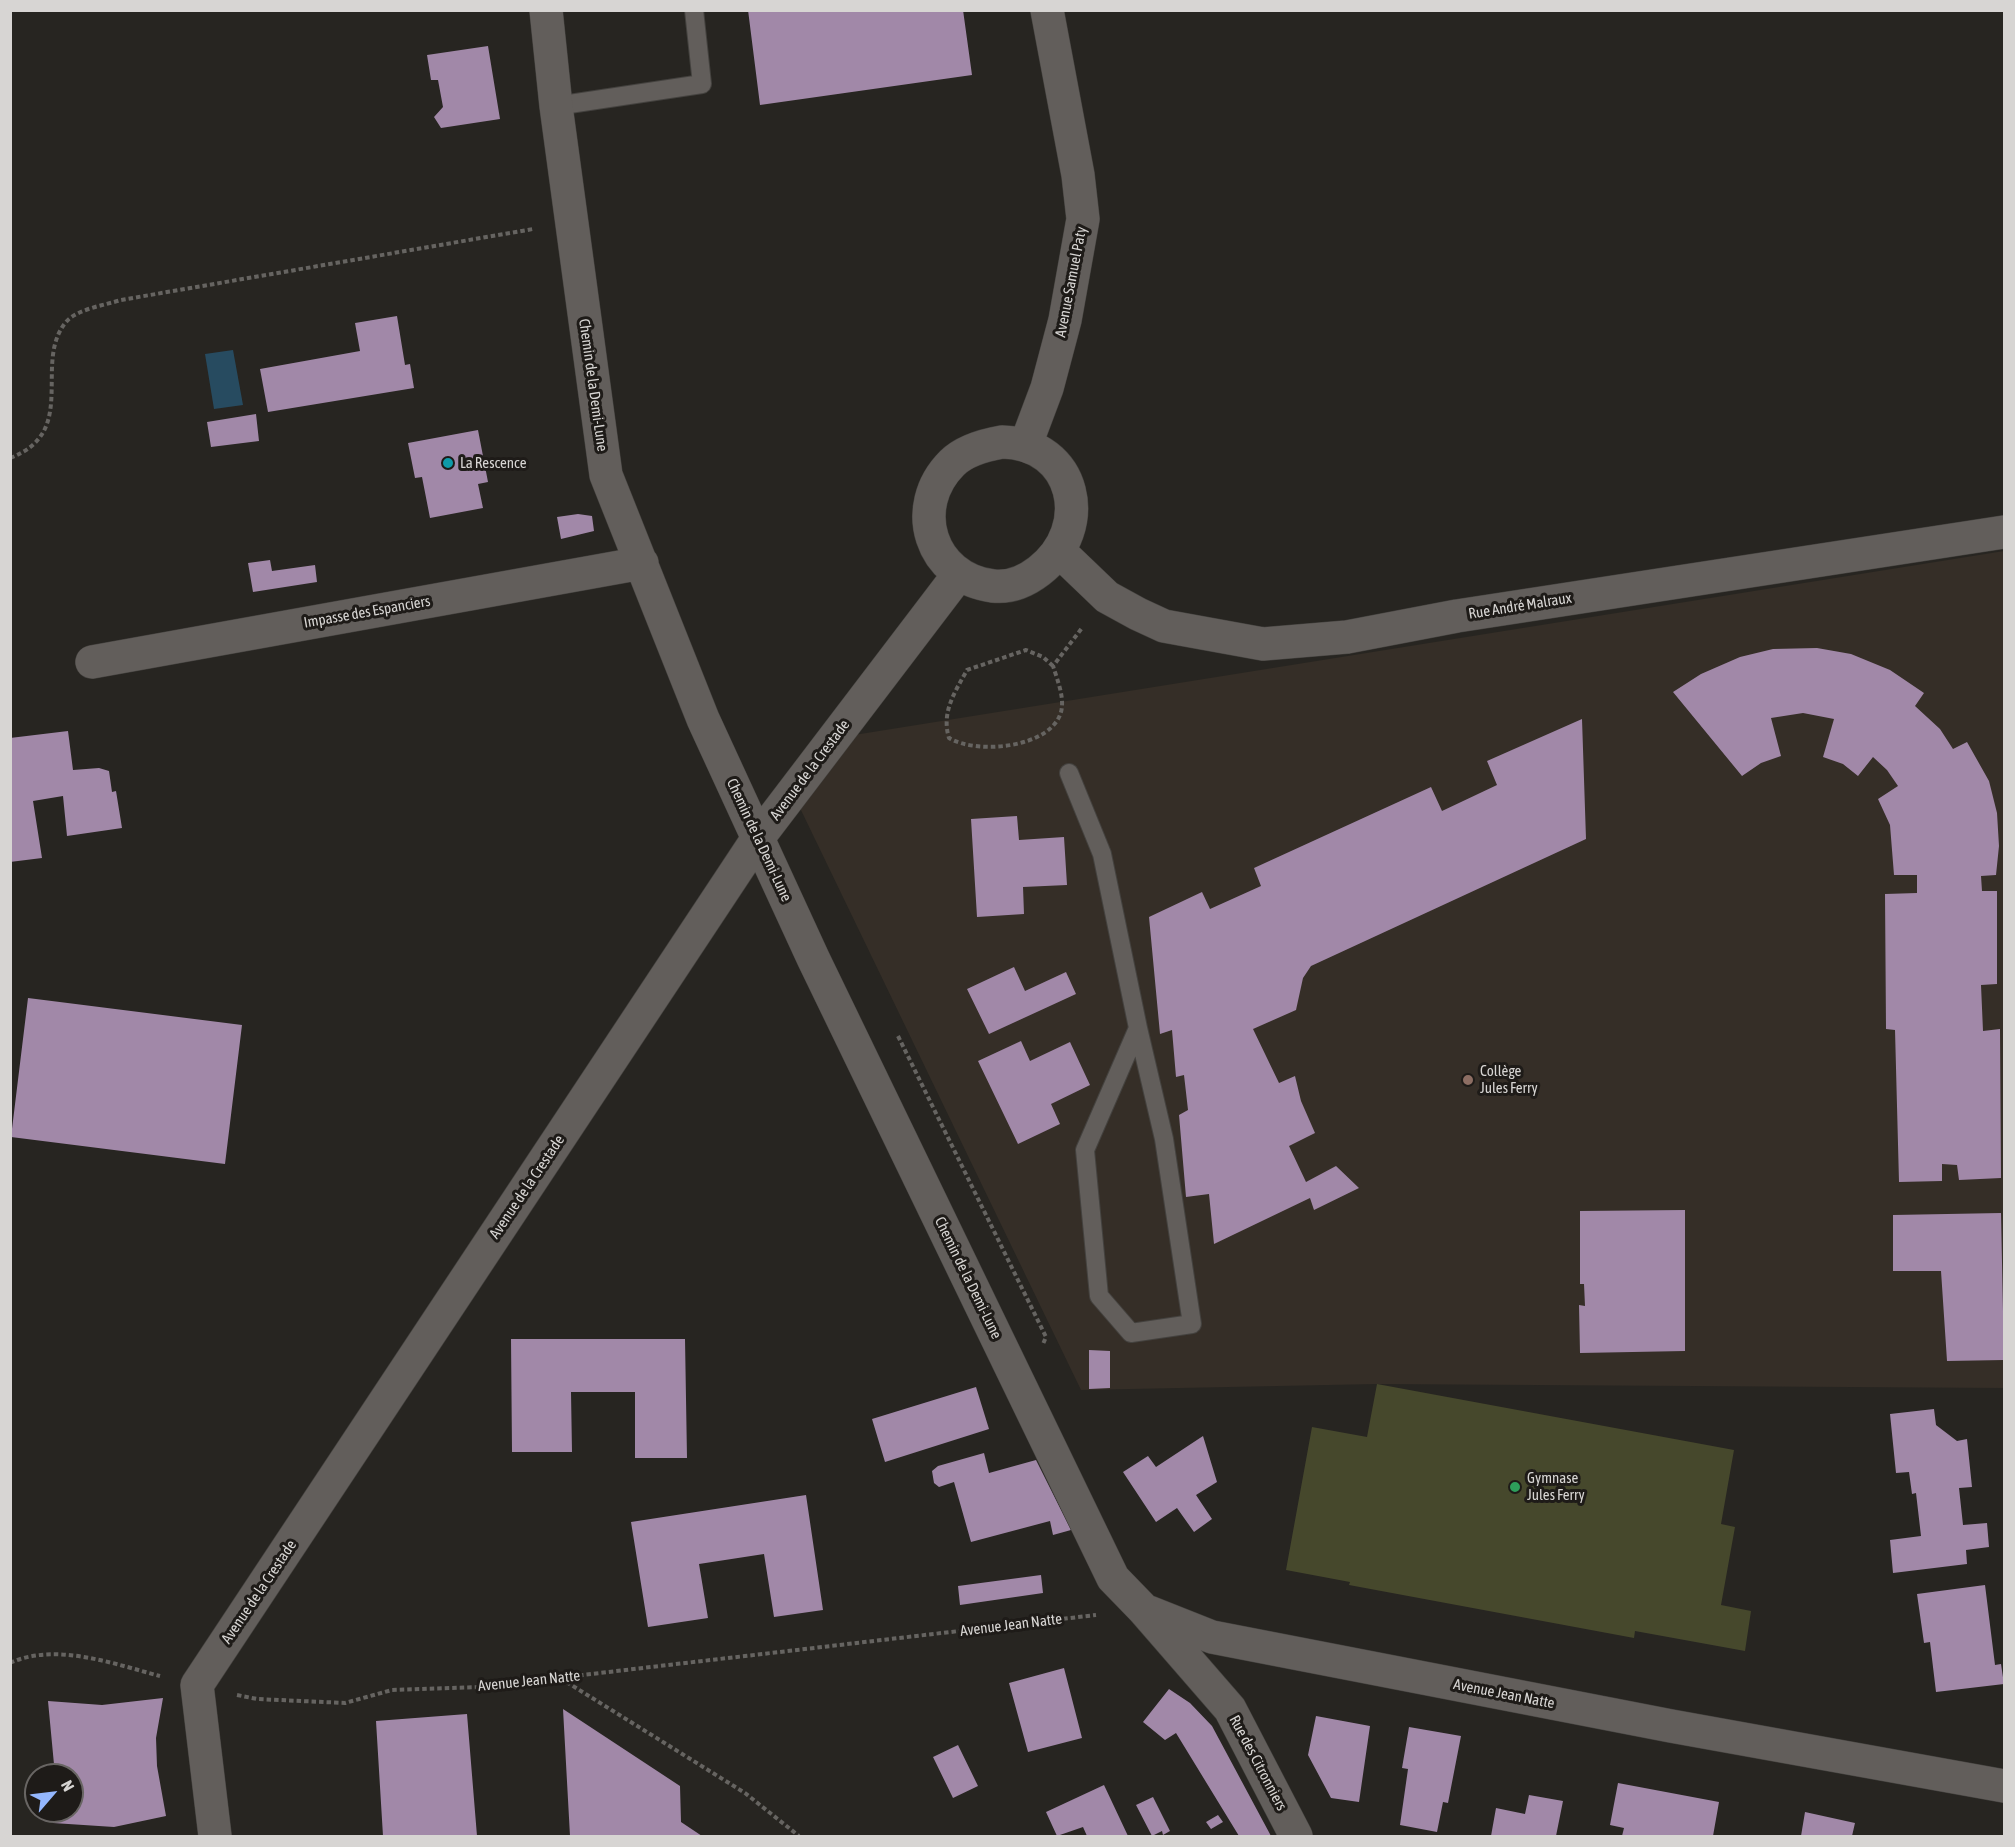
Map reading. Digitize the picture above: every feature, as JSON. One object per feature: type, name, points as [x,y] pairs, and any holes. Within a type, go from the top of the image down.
[{"type":"street","name":"Chemin de la Demi-Lune","points":[[546,10],[571,223],[606,475],[703,719],[813,958],[1113,1578],[1144,1610]]},
{"type":"street","name":"Avenue Samuel Paty","points":[[1026,444],[1047,388],[1065,320],[1083,219],[1078,175],[1047,10]]},
{"type":"street","points":[[1002,442],[1026,444],[1038,449],[1053,461],[1067,482],[1072,501],[1072,519],[1059,551],[1032,576],[1015,585],[994,586],[958,574],[945,564],[930,531],[930,504],[942,475],[962,455],[986,445],[1002,442]]},
{"type":"street","name":"Rue André Malraux","points":[[1059,551],[1107,597],[1164,626],[1263,644],[1347,637],[1457,616],[2004,532]]},
{"type":"street","name":"Impasse des Espanciers","points":[[92,662],[642,563]]},
{"type":"street","name":"Avenue de la Crestade","points":[[197,1685],[758,838],[958,574]]},
{"type":"street","name":"Avenue Jean Natte","points":[[1144,1610],[1212,1637],[1671,1726],[2004,1786]]},
{"type":"street","name":"Rue des Citronniers","points":[[1144,1610],[1230,1709],[1296,1836]]},
{"type":"street","points":[[197,1685],[215,1836]]},
{"type":"lane","points":[[556,106],[702,84],[694,10]]},
{"type":"lane","points":[[1069,773],[1102,855],[1164,1139],[1192,1324],[1131,1333],[1099,1296],[1085,1150],[1138,1028]]},
{"type":"path","points":[[10,458],[39,441],[48,423],[56,339],[67,321],[84,312],[121,300],[571,223]]},
{"type":"path","points":[[1053,666],[1107,597]]},
{"type":"path","points":[[1026,650],[1043,657],[1053,666],[1062,702],[1061,712],[1050,730],[1006,747],[957,743],[949,738],[945,726],[948,705],[967,670],[1026,650]]},
{"type":"path","points":[[894,1030],[1046,1337],[1020,1385]]},
{"type":"path","name":"Avenue Jean Natte","points":[[10,1663],[25,1656],[79,1656],[257,1699],[345,1703],[392,1690],[480,1687],[1144,1610]]},
{"type":"path","points":[[560,1678],[745,1792],[799,1836]]},
{"type":"shaded area","name":"Collège Jules Ferry","points":[[2004,551],[2004,1388],[1377,1384],[1081,1390],[785,777],[829,739]]},
{"type":"green space","name":"Gymnase Jules Ferry","points":[[1377,1384],[1734,1450],[1721,1524],[1735,1527],[1721,1605],[1751,1611],[1745,1651],[1635,1631],[1634,1638],[1349,1585],[1350,1582],[1286,1570],[1312,1427],[1367,1437]]},
{"type":"water","points":[[233,350],[243,405],[214,409],[205,354]]},
{"type":"building","points":[[748,10],[963,10],[972,75],[760,105]]},
{"type":"building","points":[[488,46],[500,119],[441,128],[434,117],[443,107],[438,80],[431,80],[427,55]]},
{"type":"building","points":[[397,316],[405,365],[410,364],[414,388],[268,412],[260,369],[360,351],[355,323]]},
{"type":"building","points":[[256,414],[259,441],[211,447],[207,422]]},
{"type":"building","name":"La Rescence","points":[[478,430],[488,482],[478,484],[483,508],[430,518],[422,477],[415,478],[408,443]]},
{"type":"building","points":[[578,514],[592,516],[594,531],[561,539],[557,517]]},
{"type":"building","points":[[270,560],[272,571],[315,565],[317,582],[253,592],[248,563]]},
{"type":"building","points":[[1817,648],[1851,654],[1890,670],[1924,693],[1915,706],[1940,729],[1953,749],[1967,742],[1989,781],[1997,813],[1999,846],[1996,875],[1981,876],[1982,891],[1997,891],[1997,984],[1981,985],[1983,1031],[2000,1029],[2001,1178],[1959,1180],[1957,1165],[1942,1164],[1942,1181],[1899,1182],[1895,1030],[1886,1029],[1885,894],[1917,893],[1917,875],[1894,875],[1890,825],[1878,799],[1898,786],[1887,770],[1873,757],[1858,776],[1843,764],[1823,757],[1834,719],[1803,713],[1771,718],[1781,756],[1761,763],[1742,776],[1673,692],[1701,674],[1740,657],[1773,649]]},
{"type":"building","points":[[1582,719],[1586,839],[1311,966],[1303,978],[1296,1010],[1253,1029],[1279,1083],[1295,1076],[1301,1101],[1315,1133],[1289,1146],[1306,1182],[1336,1166],[1359,1188],[1314,1210],[1310,1198],[1214,1244],[1209,1194],[1186,1197],[1179,1115],[1188,1110],[1184,1075],[1176,1077],[1172,1030],[1160,1034],[1149,917],[1202,892],[1210,909],[1261,886],[1254,868],[1431,787],[1442,811],[1497,785],[1487,761]]},
{"type":"building","points":[[68,731],[73,770],[99,768],[109,771],[112,792],[116,791],[122,828],[67,836],[63,796],[33,801],[42,858],[10,862],[10,738]]},
{"type":"building","points":[[1017,816],[1019,840],[1064,837],[1067,885],[1023,887],[1024,914],[977,917],[971,819]]},
{"type":"building","points":[[1014,967],[1025,991],[1066,972],[1076,994],[989,1034],[967,989]]},
{"type":"building","points":[[28,998],[242,1025],[225,1164],[11,1137]]},
{"type":"building","points":[[1021,1041],[1030,1061],[1070,1042],[1090,1085],[1051,1104],[1060,1124],[1018,1144],[978,1061]]},
{"type":"building","points":[[1685,1210],[1685,1351],[1580,1353],[1579,1305],[1585,1306],[1584,1284],[1580,1284],[1580,1211]]},
{"type":"building","points":[[2001,1213],[2004,1360],[1947,1361],[1941,1271],[1893,1271],[1893,1215]]},
{"type":"building","points":[[511,1339],[685,1339],[687,1458],[635,1458],[635,1392],[571,1392],[572,1452],[512,1452]]},
{"type":"building","points":[[1089,1350],[1110,1351],[1110,1388],[1089,1389]]},
{"type":"building","points":[[976,1387],[989,1429],[885,1462],[872,1419]]},
{"type":"building","points":[[1934,1409],[1936,1425],[1957,1441],[1967,1439],[1972,1487],[1959,1488],[1963,1525],[1987,1523],[1989,1547],[1966,1550],[1967,1564],[1893,1573],[1890,1540],[1921,1536],[1916,1493],[1912,1494],[1909,1472],[1896,1473],[1890,1414]]},
{"type":"building","points":[[1203,1436],[1217,1482],[1196,1495],[1212,1519],[1194,1532],[1177,1508],[1156,1522],[1123,1472],[1148,1456],[1156,1467]]},
{"type":"building","points":[[984,1453],[989,1473],[1036,1460],[1071,1530],[1053,1535],[1050,1521],[971,1542],[954,1482],[939,1487],[934,1483],[932,1471],[938,1466]]},
{"type":"building","points":[[806,1495],[823,1610],[774,1617],[764,1554],[699,1564],[708,1618],[648,1627],[631,1522]]},
{"type":"building","points":[[1041,1575],[1043,1593],[960,1605],[958,1586]]},
{"type":"building","points":[[1985,1585],[1995,1665],[2001,1664],[2004,1684],[1936,1692],[1930,1642],[1924,1643],[1917,1594]]},
{"type":"building","points":[[1064,1668],[1082,1738],[1028,1752],[1009,1683]]},
{"type":"building","points":[[1169,1689],[1190,1703],[1212,1726],[1271,1836],[1239,1836],[1176,1733],[1165,1740],[1143,1722]]},
{"type":"building","points":[[163,1698],[156,1738],[157,1766],[166,1816],[114,1827],[53,1823],[84,1823],[84,1763],[54,1763],[48,1701],[102,1705]]},
{"type":"building","points":[[563,1709],[680,1786],[681,1822],[702,1836],[570,1836]]},
{"type":"building","points":[[467,1714],[477,1836],[383,1836],[376,1721]]},
{"type":"building","points":[[1316,1716],[1370,1726],[1359,1802],[1331,1798],[1308,1755]]},
{"type":"building","points":[[1409,1727],[1461,1736],[1448,1803],[1443,1802],[1437,1832],[1400,1825],[1408,1769],[1402,1768]]},
{"type":"building","points":[[958,1745],[978,1786],[953,1798],[933,1757]]},
{"type":"building","points":[[1618,1783],[1719,1802],[1713,1836],[1622,1836],[1624,1828],[1610,1825]]},
{"type":"building","points":[[1104,1785],[1128,1836],[1087,1836],[1083,1827],[1057,1836],[1046,1812]]},
{"type":"building","points":[[1529,1795],[1563,1801],[1556,1836],[1491,1836],[1496,1808],[1525,1814]]},
{"type":"building","points":[[1153,1797],[1170,1831],[1163,1835],[1162,1831],[1152,1836],[1136,1805]]},
{"type":"building","points":[[1805,1812],[1855,1823],[1852,1836],[1801,1836]]},
{"type":"building","points":[[1218,1815],[1223,1822],[1211,1829],[1206,1822]]},
{"type":"place","name":"La Rescence","points":[[448,463]]},
{"type":"place","name":"Collège Jules Ferry","points":[[1468,1080]]},
{"type":"place","name":"Gymnase Jules Ferry","points":[[1515,1487]]}]
